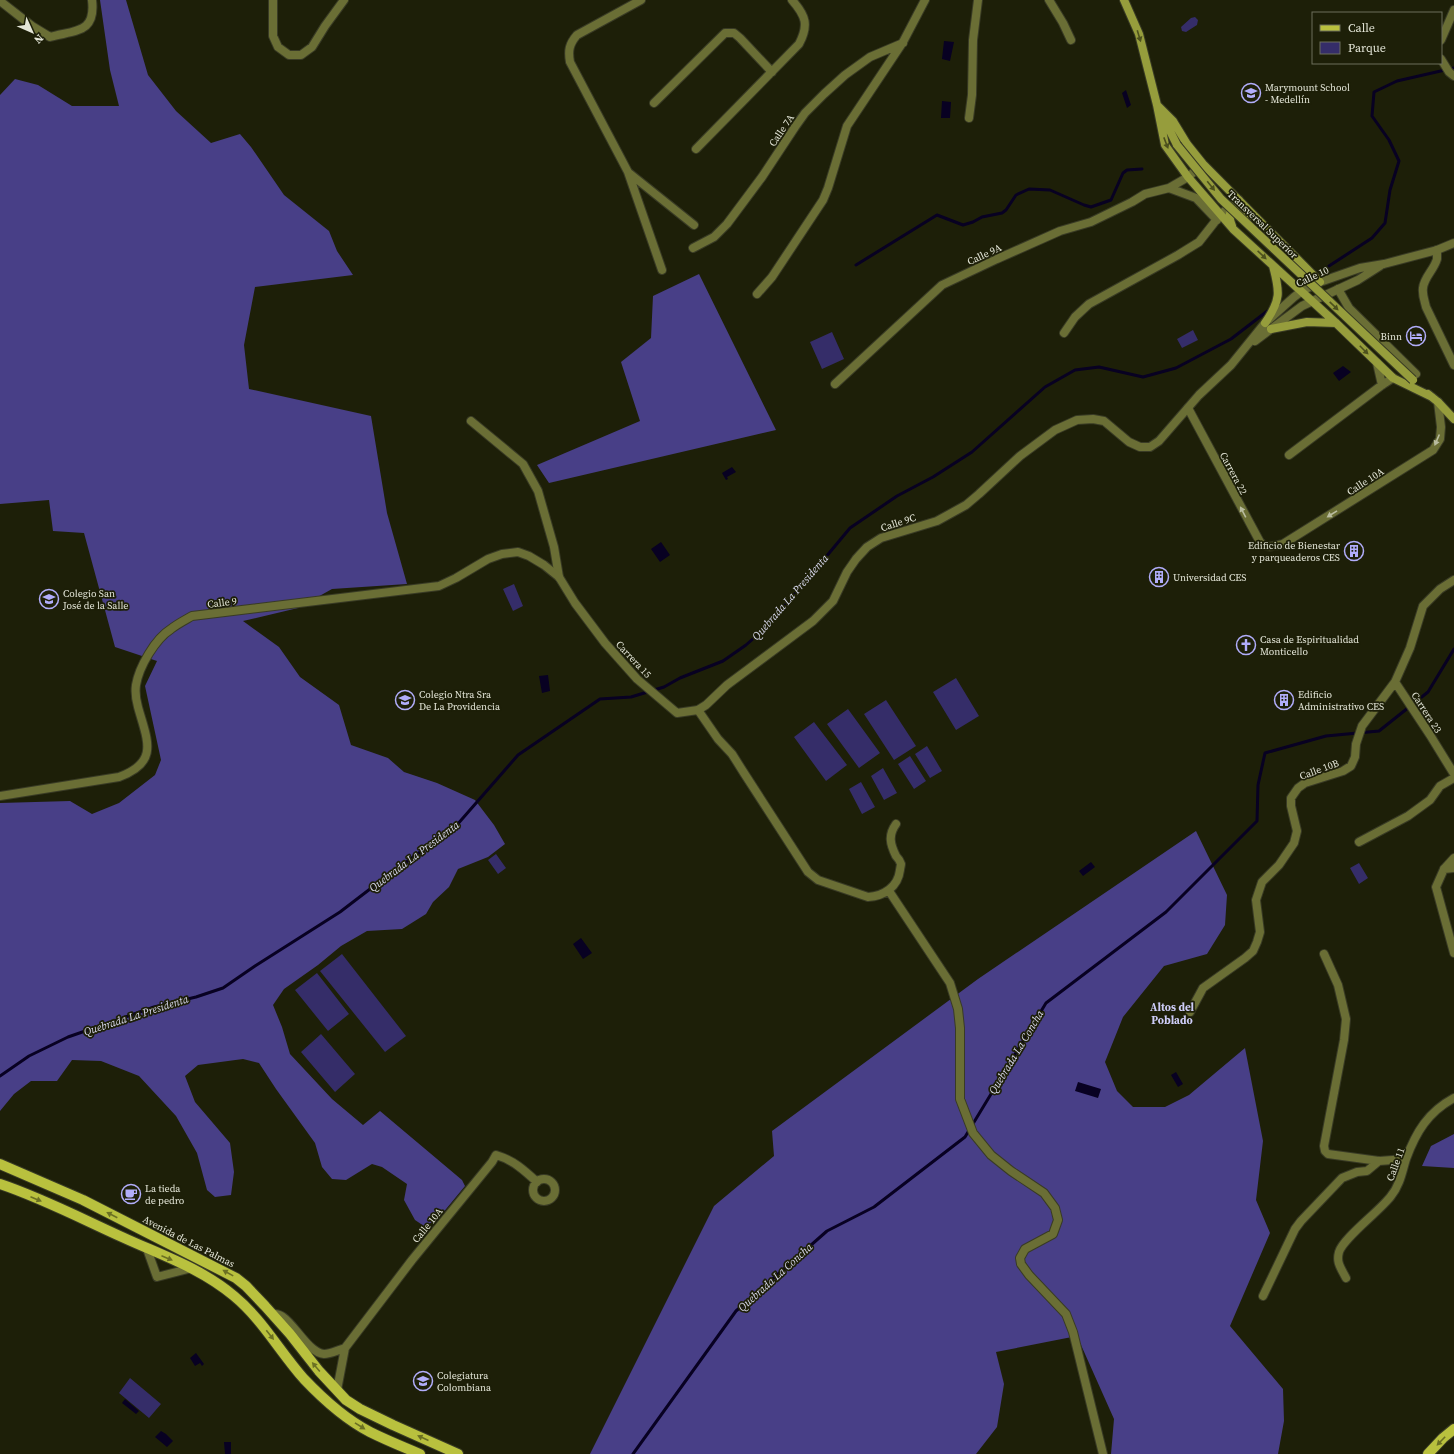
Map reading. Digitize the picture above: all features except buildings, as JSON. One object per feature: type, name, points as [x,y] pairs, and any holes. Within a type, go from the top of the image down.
[{"type":"main road","name":"Transversal Superior","points":[[1124,0],[1139,34],[1157,105],[1177,145],[1221,199],[1414,377],[1454,419]]},
{"type":"main road","points":[[1157,105],[1173,121],[1187,144],[1203,164],[1320,282]]},
{"type":"main road","points":[[1157,105],[1165,145],[1219,217],[1302,291],[1393,378],[1435,400]]},
{"type":"main road","points":[[1233,229],[1229,218],[1231,209],[1238,209],[1260,223]]},
{"type":"main road","points":[[1265,323],[1274,308],[1277,299],[1278,289],[1273,265]]},
{"type":"main road","points":[[1272,329],[1300,323],[1336,323]]},
{"type":"main road","name":"Avenida de Las Palmas","points":[[0,1164],[83,1200],[223,1270],[236,1278],[246,1286],[290,1334],[315,1366],[346,1400],[360,1409],[458,1454]]},
{"type":"main road","points":[[0,1184],[208,1276],[247,1308],[304,1378],[330,1404],[369,1432],[420,1454]]},
{"type":"main road","points":[[1428,1454],[1454,1429]]},
{"type":"street","points":[[0,1],[32,26],[50,37],[88,26],[92,18],[92,0]]},
{"type":"street","points":[[273,0],[273,36],[278,47],[289,54],[301,55],[312,47],[344,0]]},
{"type":"street","points":[[641,0],[577,35],[570,42],[568,51],[570,62],[628,172],[662,270]]},
{"type":"street","points":[[696,149],[799,44],[804,35],[805,21],[801,10],[792,0]]},
{"type":"street","points":[[757,294],[772,277],[823,200],[847,126],[903,42],[925,0]]},
{"type":"street","points":[[969,118],[972,95],[973,40],[978,0]]},
{"type":"street","points":[[1049,0],[1071,40]]},
{"type":"street","points":[[1442,38],[1454,10]]},
{"type":"street","points":[[654,103],[725,34],[734,33],[772,72]]},
{"type":"street","name":"Calle 7A","points":[[693,248],[714,237],[727,224],[762,177],[805,113],[824,94],[845,75],[870,57],[903,42]]},
{"type":"street","name":"Calle 9A","points":[[835,384],[942,285],[1060,231],[1091,222],[1145,194],[1169,188],[1188,177],[1203,164]]},
{"type":"street","points":[[628,172],[694,225]]},
{"type":"street","points":[[1169,188],[1196,198],[1219,217]]},
{"type":"street","points":[[1064,333],[1075,317],[1089,304],[1199,242],[1219,217],[1231,209],[1239,200]]},
{"type":"street","name":"Calle 10","points":[[1093,419],[1104,421],[1129,442],[1140,447],[1150,447],[1159,441],[1199,395],[1231,365],[1265,323],[1302,291],[1320,282],[1360,268],[1384,264],[1437,250],[1454,243]]},
{"type":"street","points":[[1437,250],[1437,259],[1422,288],[1426,308],[1454,365]]},
{"type":"street","name":"Calle 10","points":[[1246,348],[1302,306],[1358,280],[1384,264]]},
{"type":"street","points":[[1338,288],[1349,308],[1414,377]]},
{"type":"street","points":[[1377,363],[1382,385]]},
{"type":"street","points":[[1289,455],[1393,378]]},
{"type":"street","name":"Calle 10A","points":[[1263,546],[1267,547],[1283,544],[1433,450],[1440,440],[1440,427],[1435,400]]},
{"type":"street","name":"Carrera 22","points":[[1188,408],[1263,546]]},
{"type":"street","name":"Calle 9C","points":[[698,710],[706,705],[727,685],[813,622],[833,600],[847,572],[867,547],[881,538],[930,523],[950,515],[966,505],[1020,456],[1055,430],[1077,420],[1093,419]]},
{"type":"street","name":"Carrera 15","points":[[471,421],[524,464],[538,491],[554,547],[559,577],[575,604],[605,643],[637,679],[676,713],[698,710]]},
{"type":"street","name":"Calle 9","points":[[0,796],[119,777],[136,769],[147,755],[148,746],[136,698],[136,686],[142,664],[155,645],[169,629],[192,616],[439,586],[488,559],[502,554],[518,552],[529,556],[544,565],[559,577]]},
{"type":"street","name":"Calle 10B","points":[[1190,1012],[1203,988],[1253,951],[1260,932],[1256,900],[1262,882],[1279,865],[1294,843],[1297,831],[1291,806],[1291,798],[1298,788],[1305,783],[1344,772],[1351,766],[1355,757],[1356,744],[1362,726],[1395,682],[1410,648],[1423,606],[1440,589],[1454,580]]},
{"type":"street","name":"Carrera 23","points":[[1395,682],[1454,774]]},
{"type":"street","points":[[698,710],[718,739],[732,754],[808,872],[818,880],[868,897],[876,897],[889,891],[900,875],[901,864],[892,848],[890,838],[892,830],[896,824]]},
{"type":"street","points":[[1358,842],[1408,816],[1430,800],[1440,786],[1454,778]]},
{"type":"street","points":[[1454,858],[1444,869],[1436,887],[1454,953]]},
{"type":"street","points":[[1444,869],[1454,868]]},
{"type":"street","points":[[889,891],[950,984],[958,1009],[960,1028],[960,1099],[973,1133],[991,1155],[1011,1171],[1044,1193],[1055,1208],[1058,1220],[1053,1234],[1025,1249],[1020,1258],[1021,1264],[1029,1275],[1066,1314],[1073,1332],[1103,1454]]},
{"type":"street","points":[[1324,954],[1338,985],[1346,1019],[1344,1040],[1324,1146],[1325,1151],[1328,1154],[1379,1162],[1406,1159]]},
{"type":"street","name":"Calle 11","points":[[1346,1278],[1338,1261],[1340,1250],[1391,1197],[1398,1186],[1406,1159],[1420,1128],[1430,1115],[1454,1098]]},
{"type":"street","name":"Calle 10A","points":[[337,1390],[345,1348],[412,1260],[492,1162],[496,1155],[508,1158],[536,1182]]},
{"type":"street","points":[[1263,1296],[1301,1221],[1342,1178],[1357,1172],[1367,1171],[1379,1162]]},
{"type":"street","points":[[146,1249],[158,1277],[192,1268]]},
{"type":"street","points":[[271,1313],[281,1316],[287,1320],[311,1348],[318,1352],[324,1354],[345,1348]]},
{"type":"green space","points":[[1195,17],[1198,20],[1197,25],[1186,32],[1182,31],[1181,27],[1191,18]]},
{"type":"green space","points":[[1193,330],[1198,340],[1182,348],[1177,339]]},
{"type":"green space","points":[[832,332],[844,359],[822,369],[810,342]]},
{"type":"green space","points":[[514,584],[523,606],[513,611],[503,589]]},
{"type":"green space","points":[[956,678],[979,716],[956,730],[933,692]]},
{"type":"green space","points":[[886,700],[916,746],[894,760],[864,714]]},
{"type":"green space","points":[[848,709],[880,753],[859,768],[827,724]]},
{"type":"green space","points":[[814,722],[847,765],[826,781],[794,737]]},
{"type":"green space","points":[[927,746],[942,771],[930,778],[915,754]]},
{"type":"green space","points":[[910,756],[926,781],[914,789],[898,764]]},
{"type":"green space","points":[[883,768],[897,793],[884,800],[871,776]]},
{"type":"green space","points":[[861,782],[875,807],[862,814],[849,789]]},
{"type":"green space","points":[[496,854],[506,868],[498,874],[488,860]]},
{"type":"green space","points":[[1359,863],[1368,878],[1359,884],[1350,868]]},
{"type":"green space","points":[[342,954],[406,1036],[385,1052],[320,971]]},
{"type":"green space","points":[[317,973],[349,1014],[328,1031],[295,990]]},
{"type":"green space","points":[[321,1034],[355,1074],[335,1092],[301,1052]]},
{"type":"green space","points":[[130,1378],[161,1404],[149,1418],[119,1393]]},
{"type":"shaded area","points":[[100,0],[126,0],[148,75],[176,111],[211,143],[240,134],[251,147],[284,195],[329,231],[337,251],[353,275],[255,287],[244,345],[249,389],[371,416],[387,513],[407,584],[332,589],[298,608],[243,621],[279,647],[300,677],[339,705],[351,745],[388,758],[404,772],[437,783],[475,800],[494,825],[505,844],[488,857],[458,869],[449,887],[433,902],[426,914],[402,929],[367,931],[341,946],[318,965],[284,989],[273,1005],[282,1027],[290,1054],[332,1099],[363,1125],[380,1111],[462,1180],[465,1186],[437,1220],[424,1226],[415,1220],[404,1200],[407,1184],[382,1167],[372,1164],[346,1180],[332,1179],[322,1167],[315,1143],[259,1063],[243,1059],[198,1065],[185,1076],[195,1102],[230,1143],[234,1172],[231,1195],[215,1197],[207,1190],[197,1153],[176,1116],[139,1076],[101,1061],[72,1060],[57,1081],[31,1081],[14,1094],[0,1111],[0,803],[70,801],[92,814],[119,803],[155,775],[161,760],[145,686],[157,661],[115,647],[84,533],[53,531],[49,500],[0,504],[0,95],[15,79],[38,85],[72,106],[119,106],[110,70]]},
{"type":"shaded area","points":[[944,41],[954,42],[950,61],[942,59]]},
{"type":"shaded area","points":[[1126,90],[1131,105],[1127,108],[1122,93]]},
{"type":"shaded area","points":[[942,101],[951,102],[950,118],[941,118]]},
{"type":"shaded area","points":[[699,274],[776,430],[549,483],[537,465],[640,421],[621,362],[651,338],[653,296]]},
{"type":"shaded area","points":[[1343,366],[1351,372],[1339,381],[1333,373]]},
{"type":"shaded area","points":[[732,467],[736,472],[727,477],[728,479],[726,480],[722,473]]},
{"type":"shaded area","points":[[661,542],[670,555],[660,562],[651,549]]},
{"type":"shaded area","points":[[548,675],[550,691],[542,693],[539,676]]},
{"type":"shaded area","points":[[1196,831],[1227,895],[1225,925],[1207,954],[1164,966],[1123,1017],[1105,1062],[1117,1091],[1133,1107],[1165,1107],[1189,1095],[1245,1048],[1263,1141],[1256,1200],[1270,1233],[1230,1326],[1283,1389],[1284,1421],[1278,1454],[1111,1454],[1114,1419],[1077,1336],[996,1352],[1004,1384],[997,1427],[976,1454],[590,1454],[714,1206],[774,1156],[772,1131],[978,979]]},
{"type":"shaded area","points":[[1091,862],[1095,867],[1083,876],[1079,871]]},
{"type":"shaded area","points":[[581,938],[592,953],[583,959],[573,944]]},
{"type":"shaded area","points":[[1176,1072],[1183,1084],[1178,1087],[1171,1075]]},
{"type":"shaded area","points":[[1078,1082],[1101,1089],[1098,1098],[1075,1091]]},
{"type":"shaded area","points":[[1454,1134],[1454,1168],[1422,1166],[1431,1146]]},
{"type":"shaded area","points":[[196,1353],[204,1364],[202,1366],[200,1363],[195,1366],[190,1358]]},
{"type":"shaded area","points":[[125,1399],[139,1411],[136,1414],[122,1403]]},
{"type":"shaded area","points":[[161,1431],[173,1441],[167,1447],[155,1437]]},
{"type":"shaded area","points":[[224,1442],[231,1442],[231,1454],[225,1454]]},
{"type":"waterway","name":"Quebrada La Presidenta","points":[[1329,266],[1372,238],[1385,223],[1390,190],[1399,161],[1389,140],[1372,116],[1374,92],[1397,81],[1454,68]]},
{"type":"waterway","points":[[856,265],[937,215],[963,225],[982,217],[1002,213],[1006,210],[1016,195],[1029,189],[1050,190],[1091,207],[1111,200],[1123,173],[1127,170],[1142,169]]},
{"type":"waterway","name":"Quebrada La Presidenta","points":[[0,1076],[29,1056],[68,1037],[154,1007],[196,997],[223,988],[340,912],[456,826],[518,755],[600,699],[631,697],[664,687],[680,678],[723,661],[746,645],[764,629],[850,528],[897,496],[933,477],[972,452],[1045,387],[1075,370],[1099,367],[1143,377],[1176,368],[1231,339],[1270,309]]},
{"type":"waterway","name":"Quebrada La Concha","points":[[633,1454],[736,1311],[827,1231],[874,1207],[965,1137],[1046,1003],[1166,912],[1257,821],[1258,785],[1265,753],[1326,736],[1379,731],[1428,692],[1454,649]]},
{"type":"place","name":"Marymount School - Medellín","points":[[1251,93]]},
{"type":"place","name":"Binn","points":[[1416,336]]},
{"type":"place","name":"Edificio de Bienestar y parqueaderos CES","points":[[1354,551]]},
{"type":"place","name":"Universidad CES","points":[[1159,577]]},
{"type":"place","name":"Colegio San José de la Salle","points":[[49,599]]},
{"type":"place","name":"Casa de Espiritualidad Monticello","points":[[1246,645]]},
{"type":"place","name":"Colegio Ntra Sra De La Providencia","points":[[405,700]]},
{"type":"place","name":"Edificio Administrativo CES","points":[[1284,700]]},
{"type":"place","name":"La tieda de pedro","points":[[131,1194]]},
{"type":"place","name":"Colegiatura Colombiana","points":[[423,1381]]},
{"type":"district","name":"Altos del Poblado","points":[[1172,1013]]}]
